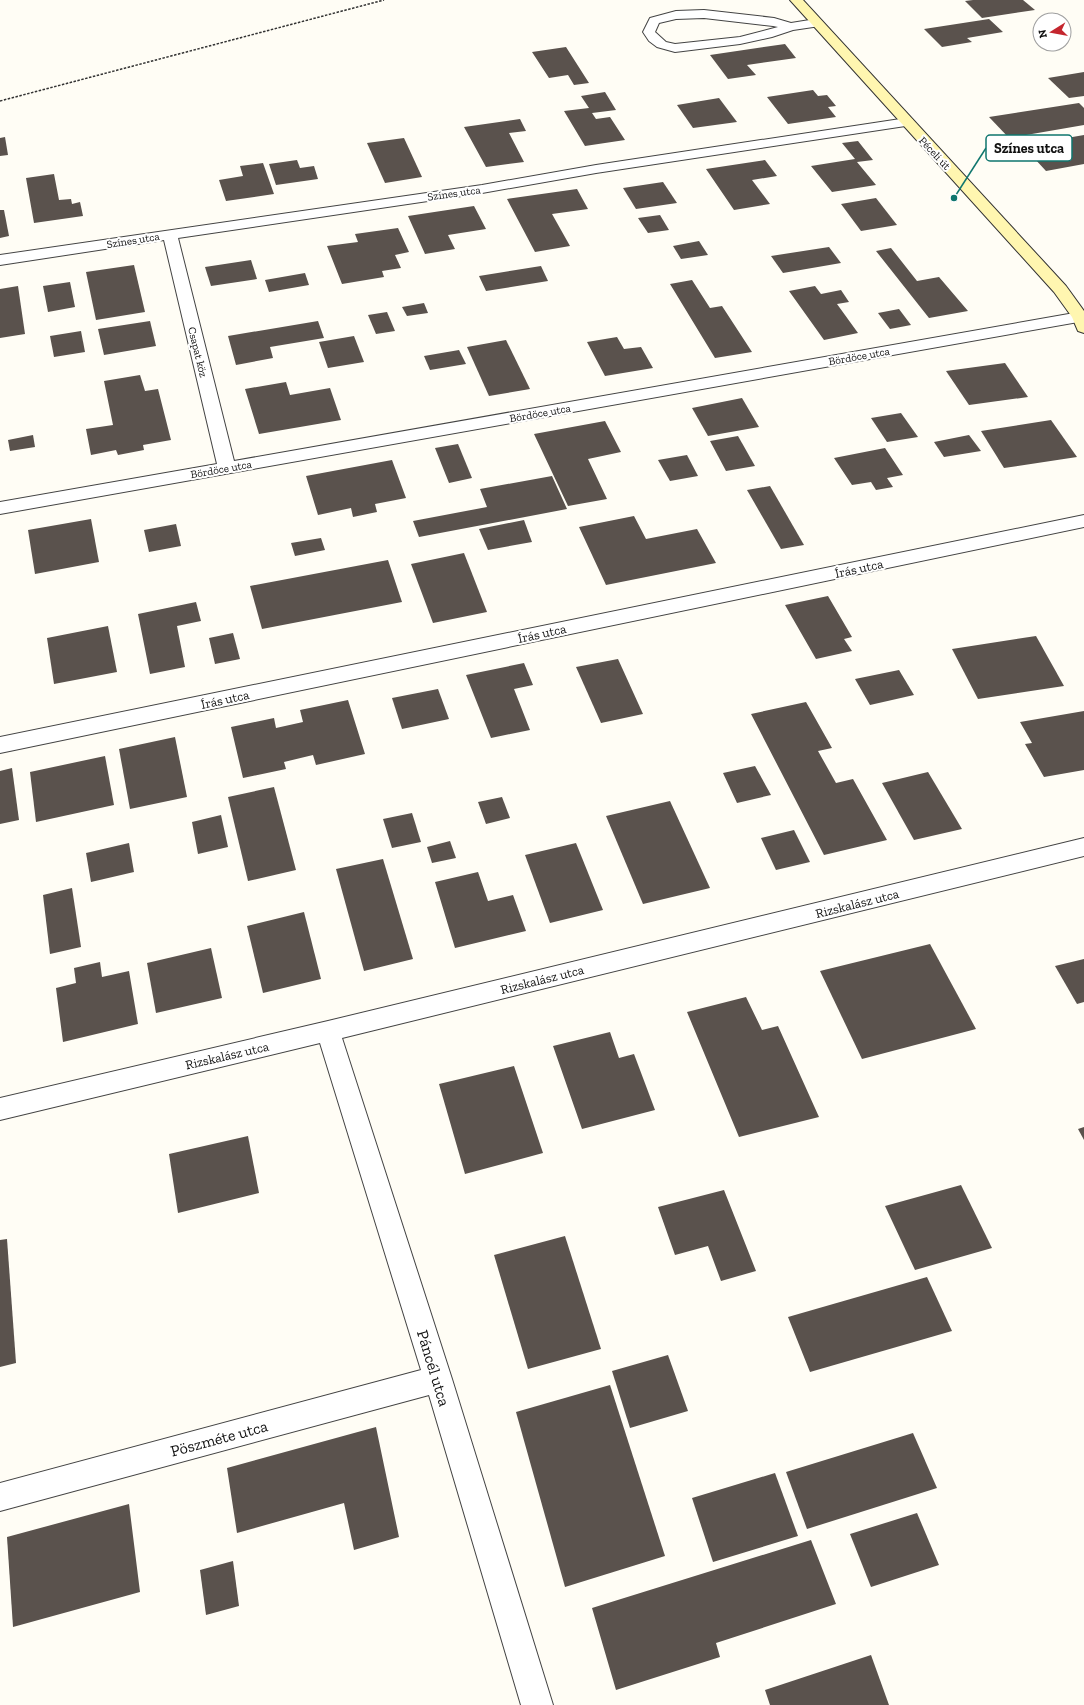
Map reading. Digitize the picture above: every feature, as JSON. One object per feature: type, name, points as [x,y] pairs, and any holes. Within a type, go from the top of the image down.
[{"type":"main road","name":"Péceli út","points":[[796,0],[1060,289],[1082,323]]},
{"type":"street","name":"Színes utca","points":[[0,260],[474,190],[596,169],[907,122]]},
{"type":"street","name":"Csapat köz","points":[[170,234],[227,468]]},
{"type":"street","name":"Bördöce utca","points":[[0,508],[1082,323]]},
{"type":"street","name":"Írás utca","points":[[0,745],[1084,522]]},
{"type":"street","name":"Rizskalász utca","points":[[0,1108],[328,1031],[1084,847]]},
{"type":"street","name":"Páncél utca","points":[[328,1031],[438,1379],[537,1705]]},
{"type":"street","name":"Pöszméte utca","points":[[0,1497],[438,1379]]},
{"type":"lane","points":[[790,27],[774,22],[704,14],[676,15],[654,21],[650,32],[656,42],[672,48],[700,46],[751,38],[780,32],[790,27],[816,23]]},
{"type":"path","points":[[0,101],[384,0]]},
{"type":"building","points":[[1023,0],[1035,10],[982,18],[965,1]]},
{"type":"building","points":[[989,19],[1003,32],[967,38],[972,42],[942,47],[924,29]]},
{"type":"building","points":[[785,44],[796,58],[747,65],[756,75],[728,79],[710,55]]},
{"type":"building","points":[[566,47],[589,83],[574,85],[568,75],[549,78],[532,52]]},
{"type":"building","points":[[1084,72],[1084,96],[1069,98],[1048,78]]},
{"type":"building","points":[[813,90],[818,96],[827,95],[836,106],[828,107],[836,117],[788,124],[767,97]]},
{"type":"building","points":[[605,92],[616,110],[592,113],[596,119],[610,117],[625,140],[585,146],[564,111],[589,108],[581,96]]},
{"type":"building","points":[[719,98],[737,122],[693,128],[677,105]]},
{"type":"building","points":[[1079,103],[1084,108],[1084,125],[1009,138],[989,117]]},
{"type":"building","points":[[520,119],[526,131],[509,133],[524,162],[486,167],[464,127]]},
{"type":"building","points":[[1084,135],[1084,164],[1046,171],[1034,158],[1026,159],[1014,147]]},
{"type":"building","points":[[5,137],[8,155],[0,156],[0,138]]},
{"type":"building","points":[[404,138],[422,177],[385,183],[367,143]]},
{"type":"building","points":[[858,141],[873,160],[857,162],[876,185],[832,192],[811,166],[855,159],[842,143]]},
{"type":"building","points":[[297,160],[300,168],[314,166],[318,179],[276,185],[269,164]]},
{"type":"building","points":[[765,160],[777,176],[752,180],[770,204],[734,210],[706,169]]},
{"type":"building","points":[[263,163],[274,194],[226,201],[219,180],[243,176],[240,166]]},
{"type":"building","points":[[54,174],[59,200],[71,199],[72,204],[80,202],[83,216],[34,223],[26,178]]},
{"type":"building","points":[[663,182],[677,203],[636,209],[623,188]]},
{"type":"building","points":[[577,189],[588,209],[552,214],[570,246],[535,252],[507,199]]},
{"type":"building","points":[[876,198],[897,225],[861,231],[841,204]]},
{"type":"building","points":[[474,206],[486,229],[448,235],[455,249],[425,254],[408,216]]},
{"type":"building","points":[[0,210],[4,210],[9,236],[0,238]]},
{"type":"building","points":[[660,215],[669,230],[648,233],[638,218]]},
{"type":"building","points":[[398,228],[409,252],[395,255],[401,268],[382,271],[384,277],[342,284],[327,246],[358,242],[355,234]]},
{"type":"building","points":[[699,241],[708,255],[681,259],[673,246]]},
{"type":"building","points":[[829,247],[841,263],[783,273],[771,256]]},
{"type":"building","points":[[891,248],[917,281],[939,277],[968,311],[929,318],[876,251]]},
{"type":"building","points":[[251,260],[257,279],[211,286],[205,267]]},
{"type":"building","points":[[134,265],[145,312],[96,320],[86,272]]},
{"type":"building","points":[[541,266],[548,281],[486,291],[479,276]]},
{"type":"building","points":[[305,273],[309,285],[269,292],[265,280]]},
{"type":"building","points":[[692,280],[710,308],[722,306],[752,352],[715,358],[670,284]]},
{"type":"building","points":[[70,282],[75,307],[48,312],[43,286]]},
{"type":"building","points":[[18,286],[25,334],[0,338],[0,289]]},
{"type":"building","points":[[815,286],[821,294],[841,290],[849,302],[837,304],[858,333],[824,340],[789,291]]},
{"type":"building","points":[[424,303],[428,313],[407,316],[402,307]]},
{"type":"building","points":[[899,309],[911,325],[890,329],[878,313]]},
{"type":"building","points":[[387,312],[395,331],[376,334],[368,315]]},
{"type":"building","points":[[150,321],[156,346],[104,355],[98,329]]},
{"type":"building","points":[[318,321],[324,338],[270,347],[273,358],[236,365],[228,336]]},
{"type":"building","points":[[81,331],[85,352],[54,357],[50,336]]},
{"type":"building","points":[[354,336],[364,362],[328,368],[319,342]]},
{"type":"building","points":[[617,337],[624,349],[641,347],[653,368],[605,376],[587,342]]},
{"type":"building","points":[[506,340],[530,389],[489,396],[467,347]]},
{"type":"building","points":[[459,350],[466,364],[430,370],[424,356]]},
{"type":"building","points":[[1005,363],[1028,397],[969,405],[946,371]]},
{"type":"building","points":[[140,375],[145,391],[158,389],[171,440],[143,445],[144,450],[118,455],[116,450],[91,455],[86,429],[113,425],[104,381]]},
{"type":"building","points":[[286,382],[290,395],[330,388],[341,420],[259,434],[245,389]]},
{"type":"building","points":[[742,398],[759,427],[708,436],[692,408]]},
{"type":"building","points":[[901,413],[918,437],[887,442],[871,418]]},
{"type":"building","points":[[1051,420],[1077,457],[1004,468],[981,431]]},
{"type":"building","points":[[605,421],[621,452],[588,459],[607,499],[568,506],[534,434]]},
{"type":"building","points":[[33,435],[35,447],[10,451],[8,440]]},
{"type":"building","points":[[969,435],[981,451],[944,457],[934,442]]},
{"type":"building","points":[[738,436],[755,466],[726,471],[710,441]]},
{"type":"building","points":[[458,444],[472,478],[449,483],[435,448]]},
{"type":"building","points":[[885,448],[903,475],[887,478],[893,487],[876,490],[871,482],[852,485],[834,458]]},
{"type":"building","points":[[687,455],[698,476],[670,481],[658,460]]},
{"type":"building","points":[[392,460],[406,498],[375,504],[377,512],[353,517],[351,508],[318,515],[306,476]]},
{"type":"building","points":[[552,476],[567,509],[419,537],[413,521],[487,507],[480,489]]},
{"type":"building","points":[[770,486],[804,545],[781,549],[747,490]]},
{"type":"building","points":[[634,516],[646,539],[697,529],[716,563],[606,585],[579,527]]},
{"type":"building","points":[[91,519],[99,562],[35,574],[28,530]]},
{"type":"building","points":[[524,520],[532,542],[488,550],[479,529]]},
{"type":"building","points":[[176,524],[181,546],[149,552],[144,530]]},
{"type":"building","points":[[321,538],[325,550],[295,556],[291,543]]},
{"type":"building","points":[[464,553],[487,612],[433,623],[411,564]]},
{"type":"building","points":[[388,560],[402,602],[262,629],[250,586]]},
{"type":"building","points":[[828,596],[852,637],[844,639],[852,651],[816,659],[785,605]]},
{"type":"building","points":[[196,602],[201,621],[177,626],[185,667],[150,674],[138,614]]},
{"type":"building","points":[[108,626],[117,672],[54,684],[47,638]]},
{"type":"building","points":[[233,633],[240,659],[215,664],[209,638]]},
{"type":"building","points":[[1036,636],[1064,686],[978,699],[952,649]]},
{"type":"building","points":[[618,659],[643,714],[601,723],[576,667]]},
{"type":"building","points":[[524,663],[533,685],[514,689],[530,730],[491,738],[466,675]]},
{"type":"building","points":[[899,670],[914,695],[870,705],[855,679]]},
{"type":"building","points":[[438,689],[449,719],[402,729],[392,698]]},
{"type":"building","points":[[348,700],[365,754],[316,765],[313,755],[284,762],[286,769],[243,778],[231,727],[274,718],[276,728],[303,722],[300,710]]},
{"type":"building","points":[[806,702],[832,748],[818,751],[836,783],[853,779],[887,840],[824,855],[751,714]]},
{"type":"building","points":[[1084,711],[1084,770],[1044,777],[1025,744],[1032,743],[1020,722]]},
{"type":"building","points":[[175,737],[187,797],[130,809],[119,749]]},
{"type":"building","points":[[105,756],[114,805],[36,822],[30,772]]},
{"type":"building","points":[[755,766],[771,795],[737,803],[723,773]]},
{"type":"building","points":[[12,768],[19,820],[0,824],[0,771]]},
{"type":"building","points":[[928,772],[962,829],[914,840],[882,783]]},
{"type":"building","points":[[274,787],[296,870],[248,881],[228,797]]},
{"type":"building","points":[[502,797],[510,818],[486,824],[478,802]]},
{"type":"building","points":[[670,801],[710,888],[643,904],[606,816]]},
{"type":"building","points":[[412,813],[421,842],[392,848],[383,819]]},
{"type":"building","points":[[221,815],[228,847],[198,854],[192,822]]},
{"type":"building","points":[[794,830],[810,862],[776,870],[761,838]]},
{"type":"building","points":[[450,841],[456,858],[432,863],[427,847]]},
{"type":"building","points":[[129,843],[134,872],[91,882],[86,853]]},
{"type":"building","points":[[576,843],[603,910],[550,923],[525,855]]},
{"type":"building","points":[[383,859],[413,959],[364,971],[336,869]]},
{"type":"building","points":[[478,872],[488,901],[513,895],[526,931],[455,948],[435,882]]},
{"type":"building","points":[[72,888],[81,947],[50,954],[43,895]]},
{"type":"building","points":[[304,912],[321,979],[263,993],[247,926]]},
{"type":"building","points":[[930,944],[976,1029],[862,1059],[820,971]]},
{"type":"building","points":[[211,948],[222,998],[156,1013],[147,963]]},
{"type":"building","points":[[1084,959],[1084,1002],[1077,1004],[1055,966]]},
{"type":"building","points":[[100,962],[102,977],[129,971],[138,1024],[63,1042],[56,988],[76,983],[74,968]]},
{"type":"building","points":[[746,997],[762,1030],[778,1026],[819,1117],[739,1137],[687,1012]]},
{"type":"building","points":[[610,1032],[619,1058],[634,1054],[655,1110],[582,1129],[553,1046]]},
{"type":"building","points":[[514,1066],[543,1153],[465,1174],[439,1084]]},
{"type":"building","points":[[1084,1127],[1084,1140],[1078,1129]]},
{"type":"building","points":[[248,1136],[259,1193],[178,1213],[169,1154]]},
{"type":"building","points":[[961,1185],[992,1248],[915,1270],[885,1206]]},
{"type":"building","points":[[724,1190],[756,1271],[721,1281],[708,1246],[675,1255],[658,1207]]},
{"type":"building","points":[[565,1236],[601,1349],[528,1369],[494,1255]]},
{"type":"building","points":[[7,1239],[16,1363],[0,1367],[0,1240]]},
{"type":"building","points":[[927,1277],[952,1331],[810,1372],[788,1317]]},
{"type":"building","points":[[668,1355],[688,1411],[630,1428],[612,1371]]},
{"type":"building","points":[[610,1385],[665,1556],[565,1587],[516,1412]]},
{"type":"building","points":[[376,1427],[399,1537],[354,1550],[344,1503],[237,1533],[227,1468]]},
{"type":"building","points":[[913,1433],[937,1488],[807,1529],[786,1472]]},
{"type":"building","points":[[775,1473],[798,1536],[713,1562],[692,1498]]},
{"type":"building","points":[[129,1504],[140,1592],[13,1627],[7,1537]]},
{"type":"building","points":[[917,1513],[939,1565],[871,1587],[850,1534]]},
{"type":"building","points":[[811,1540],[836,1604],[716,1643],[720,1657],[616,1690],[592,1608]]},
{"type":"building","points":[[233,1561],[239,1606],[206,1615],[200,1570]]},
{"type":"building","points":[[871,1655],[889,1705],[770,1705],[765,1690]]},
{"type":"place","name":"Színes utca","points":[[954,198]]}]
